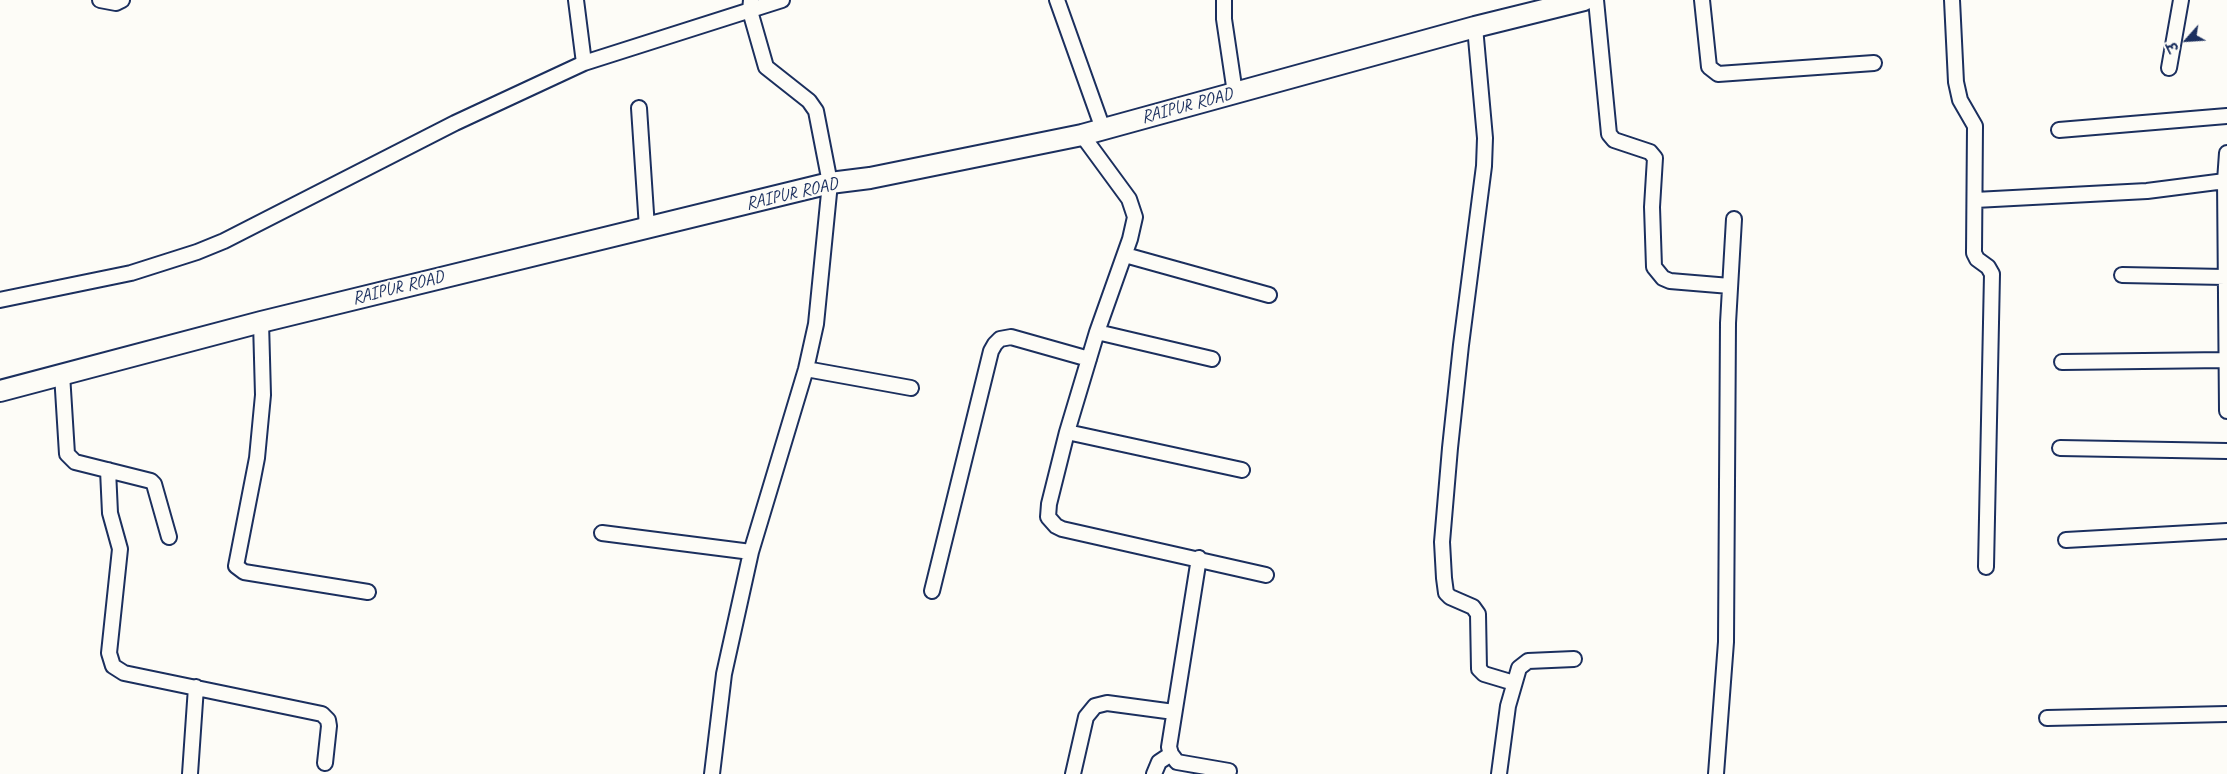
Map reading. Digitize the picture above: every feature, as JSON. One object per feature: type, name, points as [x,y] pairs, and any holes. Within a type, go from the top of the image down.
[{"type":"main road","name":"RAIPUR ROAD","points":[[0,391],[261,322],[830,183],[870,178],[1082,135],[1475,27],[1584,0]]},
{"type":"street","points":[[100,0],[116,3],[122,0]]},
{"type":"street","points":[[576,0],[584,63]]},
{"type":"street","points":[[0,300],[131,273],[197,252],[233,236],[455,123],[584,63],[750,5],[782,0]]},
{"type":"street","points":[[1057,0],[1102,129]]},
{"type":"street","points":[[1224,0],[1224,19],[1235,93]]},
{"type":"street","points":[[1596,0],[1609,134],[1614,140],[1650,152],[1655,158],[1652,207],[1654,267],[1663,278],[1670,281],[1730,286]]},
{"type":"street","points":[[1702,0],[1709,67],[1718,74],[1874,63]]},
{"type":"street","points":[[1952,0],[1956,87],[1960,100],[1976,126],[1974,253],[1977,259],[1988,267],[1992,274],[1986,567]]},
{"type":"street","points":[[2170,68],[2181,0]]},
{"type":"street","points":[[712,774],[724,674],[751,552],[806,369],[816,324],[830,183],[816,112],[809,101],[766,67],[750,5]]},
{"type":"street","points":[[1475,27],[1485,138],[1484,166],[1450,448],[1442,542],[1444,578],[1446,593],[1450,597],[1473,607],[1478,614],[1479,669],[1484,674],[1514,683]]},
{"type":"street","points":[[639,108],[647,228]]},
{"type":"street","points":[[2059,130],[2227,116]]},
{"type":"street","points":[[1082,135],[1134,208],[1133,226],[1097,332],[1067,432],[1047,512],[1048,517],[1056,526],[1266,575]]},
{"type":"street","points":[[2227,153],[2225,181],[2225,360],[2227,411]]},
{"type":"street","points":[[1975,200],[2147,191],[2225,181]]},
{"type":"street","points":[[1716,774],[1726,642],[1728,323],[1734,220]]},
{"type":"street","points":[[1124,255],[1269,295]]},
{"type":"street","points":[[2122,275],[2225,277]]},
{"type":"street","points":[[261,322],[263,394],[258,458],[236,566],[244,572],[368,592]]},
{"type":"street","points":[[1097,332],[1212,359]]},
{"type":"street","points":[[932,591],[991,351],[995,344],[1000,339],[1011,337],[1089,360]]},
{"type":"street","points":[[2062,362],[2225,360]]},
{"type":"street","points":[[806,369],[911,388]]},
{"type":"street","points":[[62,374],[68,454],[75,462],[148,479],[154,484],[169,537]]},
{"type":"street","points":[[1067,432],[1242,470]]},
{"type":"street","points":[[2060,448],[2227,451]]},
{"type":"street","points":[[108,470],[110,513],[120,548],[109,653],[113,666],[124,673],[322,714],[328,720],[329,726],[325,763]]},
{"type":"street","points":[[2066,540],[2227,531]]},
{"type":"street","points":[[602,533],[751,552]]},
{"type":"street","points":[[1199,558],[1170,738],[1171,754],[1182,764],[1229,771]]},
{"type":"street","points":[[1499,774],[1508,706],[1519,668],[1528,661],[1574,659]]},
{"type":"street","points":[[190,774],[196,687]]},
{"type":"street","points":[[1073,774],[1086,717],[1095,706],[1107,703],[1174,712]]},
{"type":"street","points":[[2047,718],[2227,714]]},
{"type":"street","points":[[1154,774],[1158,762],[1171,754]]}]
